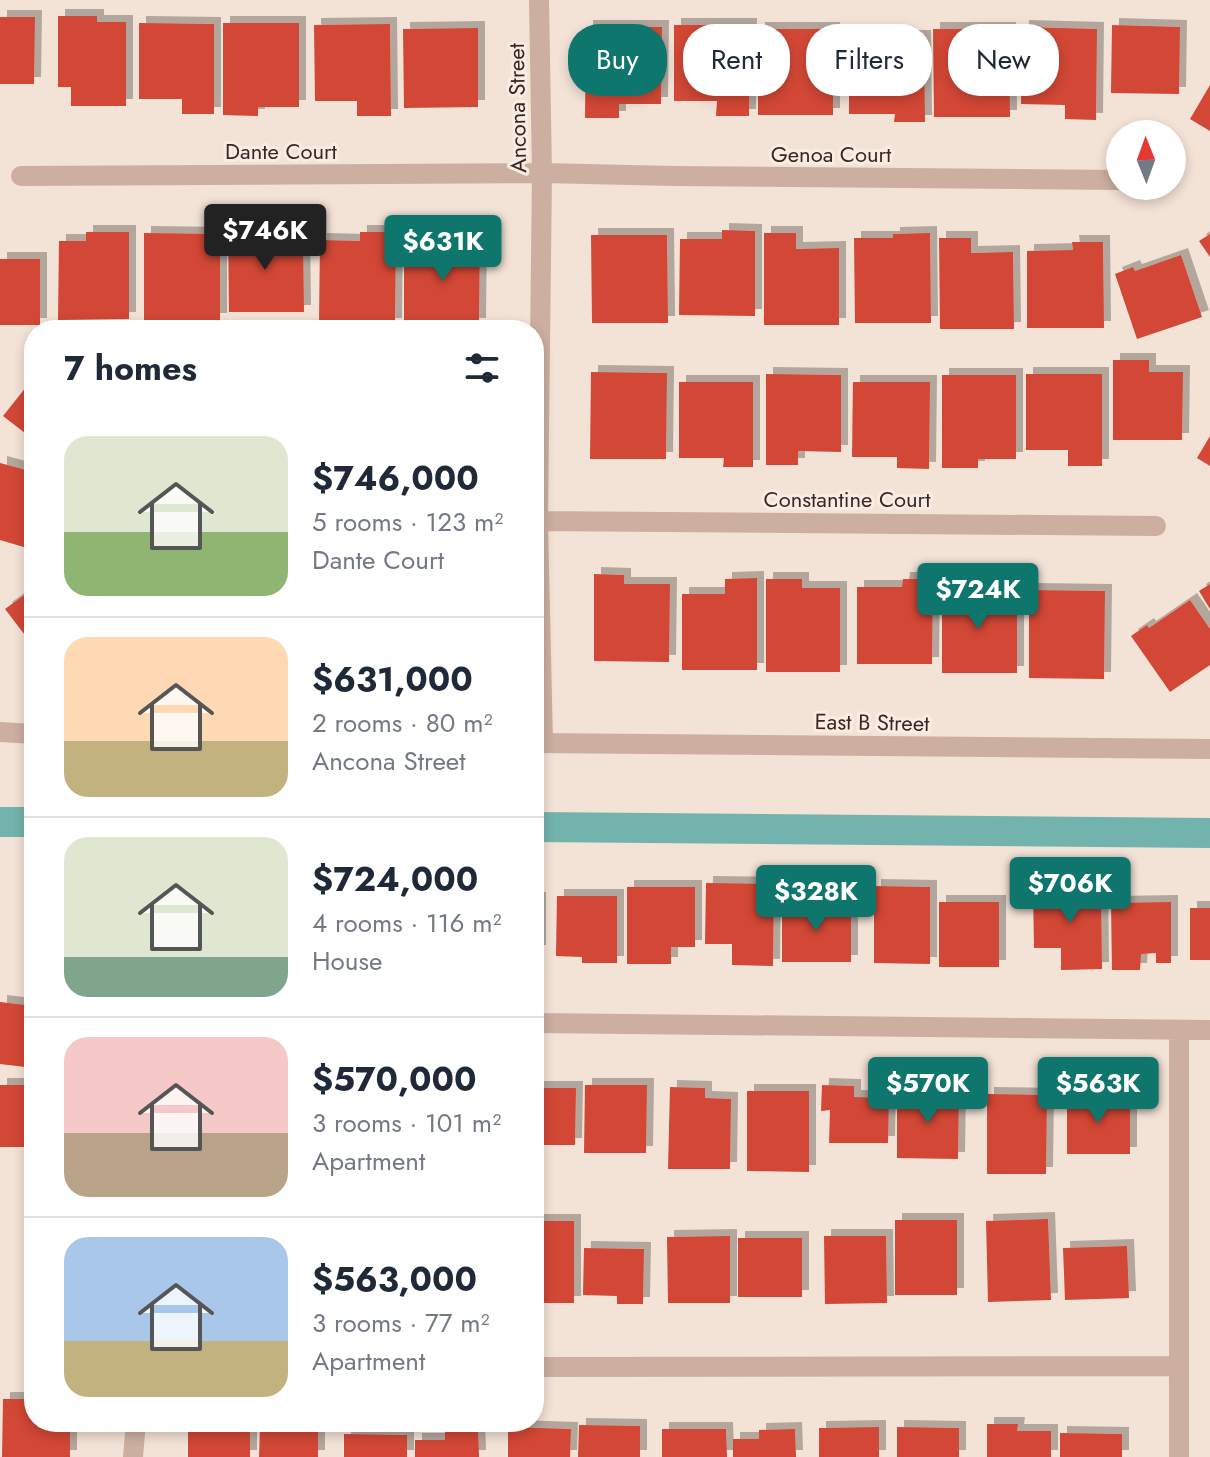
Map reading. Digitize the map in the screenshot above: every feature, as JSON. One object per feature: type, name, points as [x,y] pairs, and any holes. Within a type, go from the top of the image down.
[{"type":"street","name":"Ancona Street","points":[[539,0],[542,173],[539,320]]},
{"type":"street","name":"Dante Court","points":[[21,176],[542,173]]},
{"type":"street","name":"Genoa Court","points":[[542,173],[1106,180]]},
{"type":"street","name":"Constantine Court","points":[[544,521],[1156,526]]},
{"type":"street","points":[[0,732],[24,733]]},
{"type":"street","name":"East B Street","points":[[544,743],[1210,749]]},
{"type":"street","points":[[544,1023],[1210,1030]]},
{"type":"street","points":[[1179,1030],[1179,1457]]},
{"type":"street","points":[[544,1367],[1179,1366]]},
{"type":"street","points":[[133,1457],[135,1432]]},
{"type":"building","points":[[58,16],[97,16],[97,22],[126,22],[126,106],[71,106],[71,87],[58,87]]},
{"type":"building","points":[[0,17],[35,17],[34,84],[0,84]]},
{"type":"building","points":[[139,23],[214,24],[214,114],[182,114],[182,99],[139,99]]},
{"type":"building","points":[[223,23],[299,23],[299,107],[258,107],[258,116],[223,115]]},
{"type":"building","points":[[390,24],[391,116],[357,116],[357,101],[315,101],[314,25]]},
{"type":"building","points":[[674,25],[683,25],[683,96],[749,96],[749,116],[716,116],[717,101],[674,101]]},
{"type":"building","points":[[1112,25],[1180,27],[1179,94],[1111,93]]},
{"type":"building","points":[[478,28],[478,107],[404,108],[403,29]]},
{"type":"building","points":[[1059,28],[1097,29],[1096,120],[1065,119],[1065,105],[1021,104],[1021,96],[1059,96]]},
{"type":"building","points":[[790,29],[806,29],[806,96],[833,96],[833,115],[758,115],[758,96],[790,96]]},
{"type":"building","points":[[933,29],[948,29],[948,96],[1010,96],[1010,117],[934,117]]},
{"type":"building","points":[[1210,85],[1210,131],[1190,119]]},
{"type":"building","points":[[585,96],[661,96],[661,104],[619,104],[619,118],[585,118]]},
{"type":"building","points":[[849,96],[925,96],[925,122],[894,122],[895,114],[849,114]]},
{"type":"building","points":[[228,227],[258,227],[259,235],[303,235],[304,312],[229,312]]},
{"type":"building","points":[[722,230],[755,231],[755,316],[679,315],[680,239],[722,239]]},
{"type":"building","points":[[86,232],[129,232],[129,319],[58,320],[59,241],[86,241]]},
{"type":"building","points":[[360,232],[396,232],[395,320],[319,320],[320,240],[360,241]]},
{"type":"building","points":[[144,233],[220,234],[220,320],[144,320]]},
{"type":"building","points":[[447,233],[480,233],[479,320],[404,320],[404,247],[448,248]]},
{"type":"building","points":[[764,233],[796,233],[796,249],[839,248],[839,325],[764,325]]},
{"type":"building","points":[[930,233],[931,323],[855,323],[854,238],[893,238],[893,234]]},
{"type":"building","points":[[1210,234],[1210,257],[1199,241]]},
{"type":"building","points":[[591,235],[667,235],[668,323],[592,323]]},
{"type":"building","points":[[939,238],[971,238],[971,253],[1013,252],[1014,329],[940,329]]},
{"type":"building","points":[[1072,242],[1103,242],[1104,328],[1027,328],[1027,251],[1073,250]]},
{"type":"building","points":[[1181,255],[1202,317],[1137,339],[1115,274],[1133,267],[1135,271]]},
{"type":"building","points":[[0,259],[40,259],[40,320],[24,320],[24,325],[0,325]]},
{"type":"building","points":[[1113,360],[1149,360],[1149,372],[1183,372],[1182,440],[1113,440]]},
{"type":"building","points":[[591,372],[667,373],[666,459],[590,459]]},
{"type":"building","points":[[766,374],[841,375],[841,452],[798,451],[798,465],[766,465]]},
{"type":"building","points":[[1026,374],[1102,374],[1102,466],[1068,466],[1068,450],[1026,450]]},
{"type":"building","points":[[942,375],[1016,375],[1016,459],[978,459],[978,468],[942,468]]},
{"type":"building","points":[[679,382],[753,382],[753,467],[723,467],[724,458],[679,458]]},
{"type":"building","points":[[853,382],[930,382],[929,469],[897,468],[897,457],[852,457]]},
{"type":"building","points":[[24,390],[24,432],[3,416]]},
{"type":"building","points":[[1210,436],[1210,466],[1197,458]]},
{"type":"building","points":[[0,463],[24,469],[24,547],[0,540]]},
{"type":"building","points":[[594,574],[624,575],[624,584],[670,584],[669,662],[594,661]]},
{"type":"building","points":[[757,578],[757,670],[682,670],[682,594],[725,594],[725,579]]},
{"type":"building","points":[[766,579],[802,579],[802,588],[840,588],[840,672],[766,672]]},
{"type":"building","points":[[903,579],[933,579],[932,664],[857,664],[857,587],[902,587]]},
{"type":"building","points":[[942,580],[974,580],[974,596],[1017,596],[1017,673],[942,673]]},
{"type":"building","points":[[1210,584],[1210,609],[1199,591]]},
{"type":"building","points":[[1029,590],[1105,591],[1104,679],[1029,678]]},
{"type":"building","points":[[24,595],[24,634],[5,609]]},
{"type":"building","points":[[1190,600],[1210,629],[1210,665],[1170,692],[1131,636],[1147,625],[1149,628]]},
{"type":"building","points":[[706,883],[774,884],[773,966],[732,965],[732,944],[705,944]]},
{"type":"building","points":[[874,886],[930,887],[930,964],[874,963]]},
{"type":"building","points":[[627,887],[695,887],[695,947],[671,947],[671,964],[627,964]]},
{"type":"building","points":[[1101,887],[1102,969],[1061,970],[1061,948],[1034,948],[1033,888]]},
{"type":"building","points":[[557,896],[617,896],[617,963],[582,963],[582,957],[556,956]]},
{"type":"building","points":[[939,902],[999,902],[999,967],[939,967]]},
{"type":"building","points":[[1171,902],[1171,963],[1156,963],[1156,953],[1141,954],[1140,970],[1112,970],[1111,903]]},
{"type":"building","points":[[782,904],[851,904],[851,962],[782,962]]},
{"type":"building","points":[[1190,908],[1210,908],[1210,960],[1190,960]]},
{"type":"building","points":[[0,1002],[24,1005],[24,1067],[0,1064]]},
{"type":"building","points":[[0,1085],[24,1085],[24,1147],[0,1147]]},
{"type":"building","points":[[585,1085],[647,1085],[646,1153],[584,1153]]},
{"type":"building","points":[[822,1085],[854,1086],[854,1097],[889,1098],[888,1143],[829,1143],[830,1110],[821,1111]]},
{"type":"building","points":[[670,1087],[705,1088],[705,1098],[731,1099],[730,1169],[668,1169]]},
{"type":"building","points":[[544,1088],[576,1088],[575,1145],[544,1145]]},
{"type":"building","points":[[747,1091],[809,1091],[809,1172],[747,1171]]},
{"type":"building","points":[[897,1091],[959,1091],[958,1159],[897,1158]]},
{"type":"building","points":[[987,1094],[1047,1095],[1046,1174],[987,1174]]},
{"type":"building","points":[[1067,1095],[1130,1096],[1130,1154],[1067,1154]]},
{"type":"building","points":[[1048,1219],[1051,1300],[988,1302],[986,1221]]},
{"type":"building","points":[[895,1220],[957,1220],[957,1295],[895,1295]]},
{"type":"building","points":[[544,1221],[574,1221],[574,1303],[544,1303]]},
{"type":"building","points":[[730,1236],[730,1303],[668,1303],[667,1237]]},
{"type":"building","points":[[824,1236],[886,1236],[887,1303],[825,1304]]},
{"type":"building","points":[[738,1238],[802,1238],[802,1297],[738,1297]]},
{"type":"building","points":[[1127,1246],[1129,1298],[1065,1300],[1063,1248]]},
{"type":"building","points":[[584,1248],[644,1249],[643,1304],[617,1304],[617,1296],[583,1295]]},
{"type":"building","points":[[3,1399],[24,1399],[24,1432],[70,1432],[70,1457],[2,1457]]},
{"type":"building","points":[[987,1424],[1018,1424],[1017,1431],[1051,1431],[1051,1457],[987,1457]]},
{"type":"building","points":[[579,1425],[640,1426],[640,1457],[578,1457]]},
{"type":"building","points":[[879,1427],[879,1457],[819,1457],[819,1428]]},
{"type":"building","points":[[897,1427],[959,1428],[959,1457],[897,1457]]},
{"type":"building","points":[[571,1429],[570,1457],[508,1457],[508,1432]]},
{"type":"building","points":[[662,1429],[726,1429],[727,1457],[662,1457]]},
{"type":"building","points":[[795,1429],[796,1457],[733,1457],[733,1439],[759,1439],[759,1430]]},
{"type":"building","points":[[188,1432],[250,1432],[250,1457],[188,1457]]},
{"type":"building","points":[[260,1432],[318,1432],[318,1457],[259,1457]]},
{"type":"building","points":[[445,1432],[478,1432],[479,1457],[415,1457],[415,1440],[445,1440]]},
{"type":"building","points":[[1060,1433],[1122,1434],[1122,1457],[1060,1457]]},
{"type":"building","points":[[344,1434],[407,1435],[407,1457],[344,1457]]},
{"type":"waterway","points":[[0,822],[24,822]]},
{"type":"waterway","points":[[544,827],[1210,833]]}]
